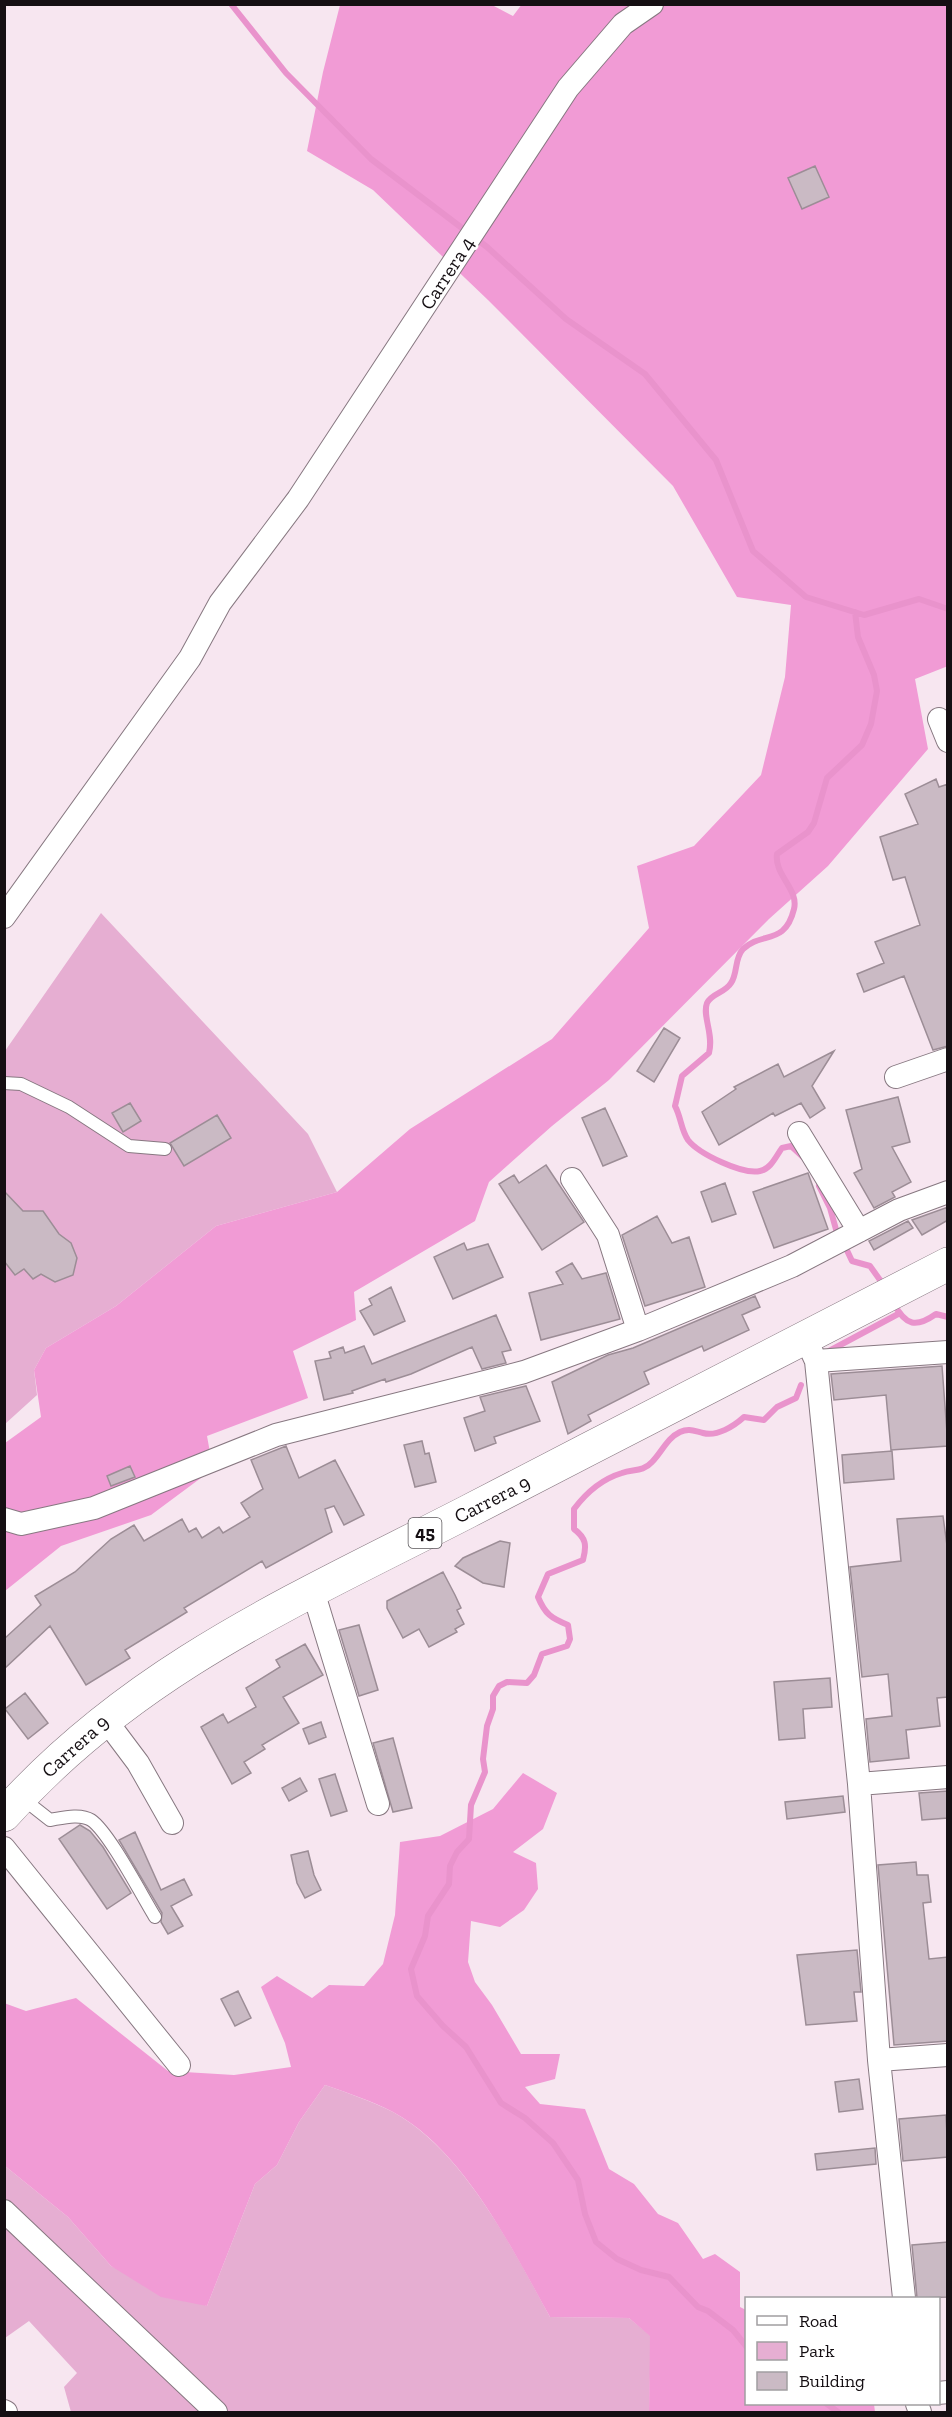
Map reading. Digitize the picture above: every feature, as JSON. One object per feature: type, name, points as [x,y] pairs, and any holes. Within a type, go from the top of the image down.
[{"type":"highway","name":"Carrera 9","points":[[13,1806],[105,1719],[220,1640],[313,1591],[811,1349],[888,1294],[948,1264]]},
{"type":"street","name":"Carrera 4","points":[[4,917],[190,658],[220,603],[298,500],[568,88],[623,24],[652,4]]},
{"type":"street","points":[[939,719],[948,741]]},
{"type":"street","points":[[896,1077],[948,1059]]},
{"type":"street","points":[[799,1133],[859,1231]]},
{"type":"street","points":[[572,1179],[608,1235],[638,1330]]},
{"type":"street","points":[[4,1519],[21,1524],[94,1508],[276,1435],[524,1372],[638,1330],[792,1266],[899,1210],[948,1192]]},
{"type":"street","points":[[904,2297],[879,2060],[859,1784],[811,1349],[948,1352]]},
{"type":"street","points":[[313,1591],[378,1804]]},
{"type":"street","points":[[105,1719],[138,1763],[172,1823]]},
{"type":"street","points":[[859,1784],[948,1777]]},
{"type":"street","points":[[4,1848],[179,2065]]},
{"type":"street","points":[[879,2060],[948,2055]]},
{"type":"street","points":[[4,2211],[216,2412]]},
{"type":"lane","points":[[4,1083],[21,1084],[69,1107],[129,1146],[165,1149]]},
{"type":"lane","points":[[13,1806],[50,1820],[72,1816],[91,1820],[113,1847],[155,1917]]},
{"type":"green space","points":[[101,913],[308,1134],[337,1192],[216,1226],[116,1306],[46,1348],[34,1370],[37,1395],[5,1424],[5,1051]]},
{"type":"green space","points":[[325,2085],[393,2112],[418,2129],[442,2150],[464,2176],[503,2232],[550,2317],[629,2318],[651,2336],[649,2412],[71,2412],[64,2387],[77,2373],[29,2321],[5,2338],[5,2166],[68,2217],[111,2266],[207,2306],[255,2184],[277,2165],[299,2122]]},
{"type":"shaded area","points":[[522,4],[947,5],[948,666],[915,679],[928,749],[828,866],[769,919],[609,1080],[552,1126],[489,1182],[475,1221],[354,1292],[356,1320],[293,1351],[308,1398],[207,1436],[213,1469],[151,1515],[61,1546],[5,1591],[5,1443],[41,1417],[34,1370],[46,1348],[116,1306],[216,1226],[337,1192],[410,1129],[552,1039],[649,928],[637,866],[694,846],[761,775],[785,677],[791,605],[737,597],[673,486],[488,300],[373,190],[307,151],[323,72],[340,5],[492,5],[513,16]]},
{"type":"shaded area","points":[[523,1773],[557,1793],[543,1829],[513,1852],[536,1863],[538,1889],[524,1910],[500,1927],[471,1921],[468,1962],[475,1982],[492,2005],[521,2054],[560,2054],[555,2079],[525,2087],[540,2104],[585,2109],[609,2169],[634,2184],[658,2214],[678,2223],[703,2259],[715,2254],[740,2272],[740,2307],[745,2310],[745,2405],[874,2405],[875,2412],[649,2412],[650,2336],[629,2318],[550,2317],[484,2203],[442,2150],[419,2129],[393,2112],[325,2085],[299,2122],[277,2165],[255,2184],[207,2306],[161,2297],[111,2266],[68,2217],[5,2166],[4,2003],[26,2011],[76,1998],[168,2071],[234,2075],[291,2067],[285,2043],[261,1987],[277,1976],[312,1998],[329,1985],[364,1986],[383,1964],[395,1915],[400,1842],[440,1836],[493,1809]]},
{"type":"building","points":[[815,166],[829,197],[802,209],[788,178]]},
{"type":"building","points":[[936,779],[939,787],[948,784],[948,1046],[933,1050],[904,976],[864,992],[857,974],[884,963],[875,942],[920,925],[905,877],[893,880],[880,837],[918,824],[905,794]]},
{"type":"building","points":[[664,1028],[680,1038],[654,1082],[637,1071]]},
{"type":"building","points":[[834,1051],[812,1086],[825,1108],[810,1118],[801,1103],[775,1116],[773,1113],[719,1145],[702,1112],[736,1089],[734,1087],[778,1064],[784,1077]]},
{"type":"building","points":[[898,1097],[910,1142],[892,1147],[911,1182],[892,1192],[895,1197],[874,1208],[854,1173],[862,1169],[846,1110]]},
{"type":"building","points":[[130,1103],[141,1121],[123,1132],[112,1113]]},
{"type":"building","points":[[605,1108],[627,1156],[603,1166],[582,1118]]},
{"type":"building","points":[[217,1115],[231,1138],[184,1166],[170,1143]]},
{"type":"building","points":[[546,1165],[584,1222],[542,1250],[499,1184],[514,1175],[519,1183]]},
{"type":"building","points":[[808,1173],[828,1229],[774,1248],[753,1192]]},
{"type":"building","points":[[725,1183],[736,1214],[712,1222],[701,1192]]},
{"type":"building","points":[[4,1191],[23,1211],[43,1211],[59,1234],[71,1243],[77,1258],[73,1275],[55,1282],[41,1274],[33,1279],[24,1269],[15,1275],[4,1261]]},
{"type":"building","points":[[948,1207],[948,1220],[922,1235],[912,1220]]},
{"type":"building","points":[[657,1216],[672,1243],[689,1237],[705,1287],[645,1306],[622,1235]]},
{"type":"building","points":[[908,1221],[913,1228],[874,1250],[869,1241]]},
{"type":"building","points":[[464,1243],[467,1250],[488,1244],[503,1277],[453,1299],[434,1257]]},
{"type":"building","points":[[572,1263],[582,1279],[606,1273],[620,1319],[541,1340],[529,1293],[563,1284],[556,1272]]},
{"type":"building","points":[[391,1287],[405,1321],[374,1335],[360,1311],[372,1305],[369,1299]]},
{"type":"building","points":[[755,1296],[760,1307],[742,1315],[749,1330],[704,1351],[702,1346],[644,1372],[649,1384],[588,1415],[591,1421],[568,1434],[552,1382],[608,1355],[633,1348]]},
{"type":"building","points":[[496,1315],[511,1350],[502,1352],[506,1363],[482,1369],[472,1347],[411,1374],[386,1382],[385,1379],[352,1391],[353,1393],[324,1400],[315,1361],[331,1358],[329,1352],[343,1347],[345,1353],[364,1346],[372,1364]]},
{"type":"building","points":[[942,1366],[948,1446],[891,1450],[886,1395],[834,1400],[831,1374]]},
{"type":"building","points":[[526,1386],[540,1421],[494,1437],[496,1443],[475,1451],[464,1418],[485,1411],[480,1397]]},
{"type":"building","points":[[422,1441],[425,1454],[429,1453],[436,1482],[415,1487],[404,1445]]},
{"type":"building","points":[[286,1446],[299,1478],[335,1460],[364,1515],[344,1525],[334,1506],[325,1509],[332,1532],[266,1568],[262,1561],[184,1608],[187,1612],[125,1650],[130,1658],[86,1685],[50,1626],[4,1669],[4,1639],[41,1605],[35,1596],[75,1572],[111,1539],[134,1525],[144,1541],[182,1519],[189,1532],[196,1528],[202,1538],[219,1527],[223,1533],[250,1517],[241,1503],[263,1489],[251,1460]]},
{"type":"building","points":[[892,1451],[894,1479],[844,1483],[842,1455]]},
{"type":"building","points":[[130,1466],[135,1477],[111,1486],[107,1476]]},
{"type":"building","points":[[943,1516],[948,1553],[948,1697],[937,1698],[940,1726],[906,1730],[909,1758],[870,1762],[866,1719],[892,1716],[888,1674],[862,1677],[850,1567],[901,1561],[897,1519]]},
{"type":"building","points":[[500,1541],[510,1543],[504,1587],[483,1583],[455,1566],[463,1558]]},
{"type":"building","points":[[443,1572],[461,1608],[457,1610],[464,1624],[455,1629],[457,1632],[429,1647],[419,1629],[403,1638],[387,1608],[387,1601]]},
{"type":"building","points":[[359,1625],[378,1690],[359,1696],[339,1630]]},
{"type":"building","points":[[305,1644],[323,1675],[283,1697],[299,1723],[262,1745],[265,1749],[244,1762],[251,1773],[232,1784],[201,1727],[223,1714],[228,1723],[256,1707],[246,1688],[280,1667],[276,1660]]},
{"type":"building","points":[[830,1678],[832,1707],[803,1709],[805,1738],[779,1740],[774,1682]]},
{"type":"building","points":[[25,1693],[48,1723],[28,1739],[5,1709]]},
{"type":"building","points":[[321,1722],[326,1737],[309,1744],[303,1729]]},
{"type":"building","points":[[393,1738],[412,1808],[393,1812],[373,1743]]},
{"type":"building","points":[[335,1774],[347,1811],[331,1816],[319,1779]]},
{"type":"building","points":[[300,1778],[307,1791],[289,1801],[282,1788]]},
{"type":"building","points":[[948,1791],[948,1818],[922,1820],[919,1793]]},
{"type":"building","points":[[843,1796],[845,1812],[787,1819],[785,1802]]},
{"type":"building","points":[[80,1825],[90,1831],[103,1847],[131,1893],[107,1909],[59,1839]]},
{"type":"building","points":[[135,1832],[161,1890],[184,1879],[192,1895],[171,1906],[183,1926],[168,1934],[161,1922],[162,1913],[119,1840]]},
{"type":"building","points":[[308,1851],[314,1875],[321,1890],[305,1898],[297,1883],[291,1855]]},
{"type":"building","points":[[916,1862],[917,1875],[928,1875],[931,1902],[923,1903],[929,1959],[948,1957],[948,2041],[894,2045],[878,1865]]},
{"type":"building","points":[[857,1950],[861,1992],[854,1992],[857,2021],[806,2025],[797,1955]]},
{"type":"building","points":[[238,1991],[251,2018],[235,2026],[221,1999]]},
{"type":"building","points":[[859,2079],[863,2109],[839,2112],[835,2082]]},
{"type":"building","points":[[946,2115],[948,2157],[903,2161],[899,2119]]},
{"type":"building","points":[[875,2148],[876,2164],[817,2170],[815,2154]]},
{"type":"building","points":[[948,2242],[948,2297],[917,2297],[912,2245]]},
{"type":"waterway","points":[[231,4],[286,73],[371,159],[487,247],[566,319],[645,374],[716,460],[753,551],[806,597],[864,615],[919,599],[948,609]]},
{"type":"waterway","points":[[803,1157],[791,1146],[782,1148],[764,1170],[752,1171],[733,1167],[702,1151],[688,1140],[675,1106],[682,1076],[709,1053],[707,1003],[731,983],[738,957],[743,949],[758,940],[779,933],[790,921],[795,902],[779,869],[777,854],[808,832],[814,823],[827,778],[862,745],[871,724],[877,691],[874,675],[858,637],[855,612]]},
{"type":"waterway","points":[[819,1186],[830,1208],[837,1233]]},
{"type":"waterway","points":[[844,1244],[852,1261],[870,1266],[885,1287]]},
{"type":"waterway","points":[[894,1304],[907,1321],[917,1323],[936,1314],[948,1317]]},
{"type":"waterway","points":[[829,1351],[900,1313]]},
{"type":"waterway","points":[[745,2345],[733,2330],[708,2311],[698,2307],[669,2277],[641,2270],[617,2259],[596,2242],[585,2214],[578,2180],[553,2143],[525,2118],[501,2103],[466,2047],[443,2026],[417,1996],[411,1969],[425,1936],[428,1916],[449,1884],[450,1866],[457,1852],[469,1839],[471,1805],[485,1772],[483,1759],[487,1726],[493,1709],[493,1696],[499,1686],[507,1682],[527,1683],[534,1675],[542,1654],[567,1646],[570,1639],[568,1625],[549,1615],[538,1597],[548,1574],[583,1560],[584,1542],[574,1529],[574,1509],[589,1492],[601,1483],[622,1473],[649,1465],[680,1432],[689,1430],[708,1434],[730,1427],[744,1417],[764,1420],[777,1407],[796,1398],[801,1385]]},
{"type":"waterway","points":[[828,2405],[838,2412]]}]
